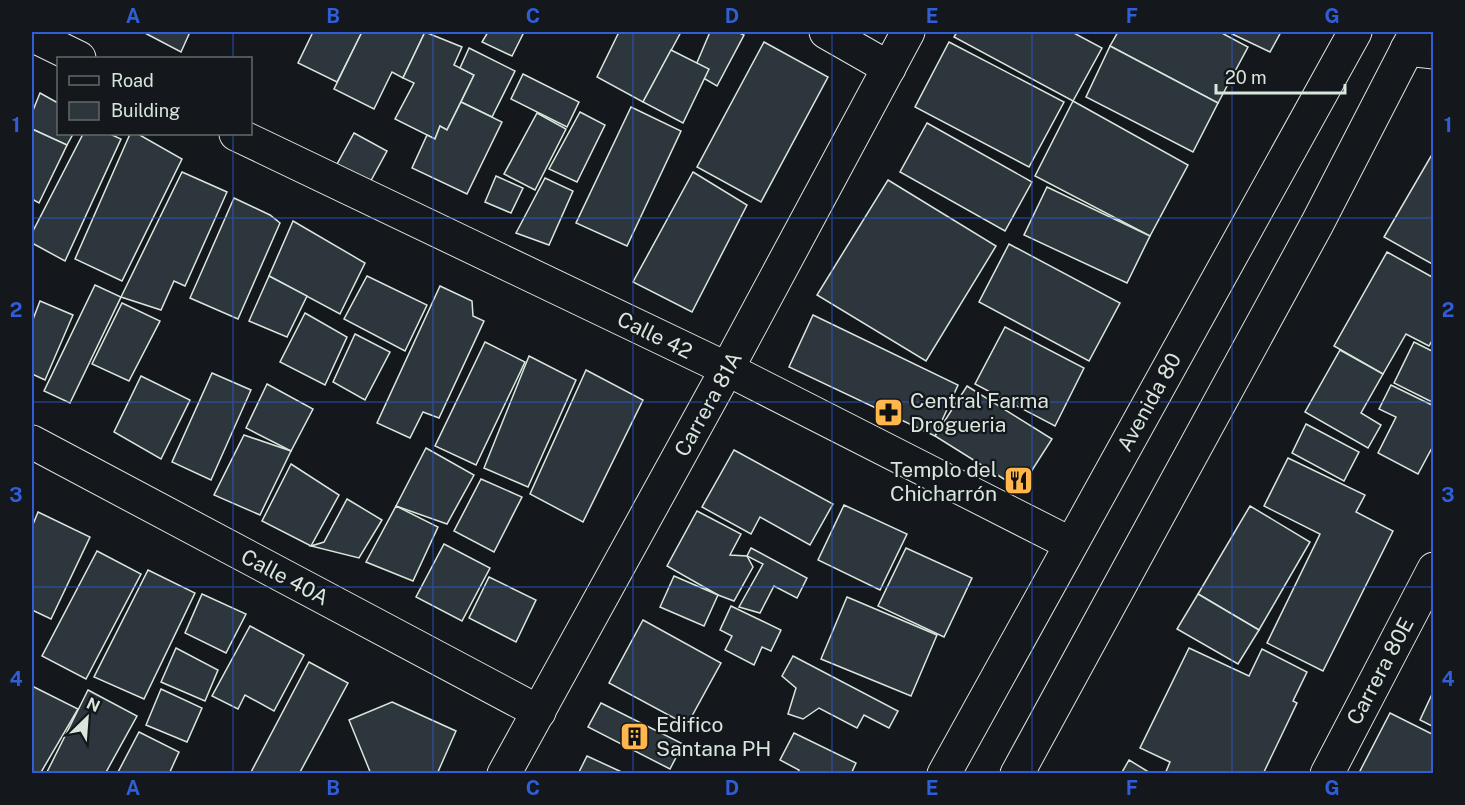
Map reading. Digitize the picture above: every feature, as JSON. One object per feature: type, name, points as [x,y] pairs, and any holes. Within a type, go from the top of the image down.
[{"type":"street","points":[[826,32],[889,68]]},
{"type":"street","name":"Carrera 81A","points":[[504,774],[727,369],[908,32]]},
{"type":"street","name":"Avenida 80","points":[[944,774],[1354,32]]},
{"type":"street","points":[[32,36],[78,57]]},
{"type":"street","points":[[1017,774],[1419,44]]},
{"type":"street","name":"Calle 42","points":[[238,135],[727,369],[1071,544]]},
{"type":"street","name":"Calle 40A","points":[[32,442],[539,712]]},
{"type":"street","name":"Carrera 80E","points":[[1327,774],[1434,568]]},
{"type":"building","points":[[143,32],[190,32],[181,52]]},
{"type":"building","points":[[313,32],[362,32],[337,82],[298,63]]},
{"type":"building","points":[[362,32],[425,32],[403,78],[392,72],[374,109],[334,89]]},
{"type":"building","points":[[425,32],[462,47],[454,65],[474,75],[447,130],[440,126],[435,139],[395,119],[414,83],[403,78]]},
{"type":"building","points":[[488,32],[524,32],[512,56],[482,42]]},
{"type":"building","points":[[619,32],[681,32],[643,102],[597,77]]},
{"type":"building","points":[[710,32],[737,32],[744,35],[717,86],[693,72]]},
{"type":"building","points":[[957,32],[1072,32],[1102,48],[1073,101],[954,37]]},
{"type":"building","points":[[1118,32],[1220,32],[1248,47],[1218,103],[1110,46]]},
{"type":"building","points":[[1228,32],[1281,32],[1270,52]]},
{"type":"building","points":[[764,42],[828,77],[761,202],[697,167]]},
{"type":"building","points":[[949,42],[1064,102],[1029,167],[915,107]]},
{"type":"building","points":[[1110,46],[1218,103],[1193,152],[1086,97]]},
{"type":"building","points":[[469,48],[515,71],[492,117],[461,102],[474,75],[460,68]]},
{"type":"building","points":[[671,50],[709,69],[683,123],[643,102]]},
{"type":"building","points":[[523,74],[579,102],[567,127],[511,99]]},
{"type":"building","points":[[40,93],[57,102],[57,135],[72,135],[67,145],[32,129],[32,113]]},
{"type":"building","points":[[1073,101],[1188,165],[1150,236],[1035,176]]},
{"type":"building","points":[[461,102],[502,122],[467,194],[412,168],[427,135],[435,139],[440,126],[447,130]]},
{"type":"building","points":[[631,107],[681,131],[627,246],[576,223]]},
{"type":"building","points":[[580,112],[605,125],[577,182],[549,169]]},
{"type":"building","points":[[537,113],[566,129],[535,190],[504,174]]},
{"type":"building","points":[[927,123],[1032,182],[1005,231],[900,172]]},
{"type":"building","points":[[32,129],[67,145],[39,203],[32,199]]},
{"type":"building","points":[[354,133],[387,151],[368,186],[336,166]]},
{"type":"building","points":[[82,135],[112,135],[121,139],[65,261],[32,243],[32,233]]},
{"type":"building","points":[[130,135],[140,135],[182,159],[122,281],[75,259]]},
{"type":"building","points":[[1434,151],[1434,265],[1384,237]]},
{"type":"building","points":[[182,172],[227,192],[185,286],[174,281],[161,310],[121,297]]},
{"type":"building","points":[[693,172],[747,205],[692,312],[633,282]]},
{"type":"building","points":[[496,176],[523,188],[511,213],[485,202]]},
{"type":"building","points":[[545,178],[573,191],[549,245],[516,233]]},
{"type":"building","points":[[888,180],[996,246],[926,361],[817,295]]},
{"type":"building","points":[[1047,187],[1150,236],[1127,283],[1024,235]]},
{"type":"building","points":[[234,198],[270,215],[280,223],[238,319],[190,298]]},
{"type":"building","points":[[293,221],[365,263],[340,314],[269,276]]},
{"type":"building","points":[[1009,244],[1120,303],[1089,361],[979,302]]},
{"type":"building","points":[[1387,252],[1434,278],[1434,337],[1429,346],[1406,334],[1383,374],[1334,346]]},
{"type":"building","points":[[269,276],[307,296],[287,337],[249,321]]},
{"type":"building","points":[[367,276],[427,305],[405,351],[344,319]]},
{"type":"building","points":[[95,285],[121,297],[70,403],[44,391]]},
{"type":"building","points":[[440,286],[472,301],[473,316],[484,321],[439,418],[423,412],[410,438],[377,423]]},
{"type":"building","points":[[40,301],[73,315],[45,380],[32,374],[32,322]]},
{"type":"building","points":[[122,303],[160,321],[129,381],[92,364]]},
{"type":"building","points":[[305,313],[347,337],[325,385],[280,362]]},
{"type":"building","points":[[813,315],[958,385],[935,436],[789,367]]},
{"type":"building","points":[[1005,327],[1084,368],[1055,426],[975,384]]},
{"type":"building","points":[[355,334],[390,352],[365,400],[333,382]]},
{"type":"building","points":[[485,342],[525,362],[476,465],[435,446]]},
{"type":"building","points":[[1414,342],[1434,352],[1434,403],[1394,383]]},
{"type":"building","points":[[1340,350],[1383,374],[1361,413],[1381,425],[1368,448],[1305,412]]},
{"type":"building","points":[[529,356],[576,380],[528,487],[484,468]]},
{"type":"building","points":[[586,370],[643,400],[583,522],[530,494]]},
{"type":"building","points":[[212,373],[251,390],[211,480],[172,462]]},
{"type":"building","points":[[141,376],[190,400],[161,459],[114,432]]},
{"type":"building","points":[[267,384],[313,409],[291,451],[246,428]]},
{"type":"building","points":[[1391,385],[1434,406],[1434,444],[1418,474],[1378,453],[1396,417],[1379,409]]},
{"type":"building","points":[[967,386],[1052,439],[1020,489],[935,436]]},
{"type":"building","points":[[1306,424],[1359,452],[1344,481],[1292,453]]},
{"type":"building","points":[[244,435],[291,451],[260,515],[214,495]]},
{"type":"building","points":[[426,448],[474,475],[447,524],[396,506]]},
{"type":"building","points":[[734,450],[833,504],[810,545],[760,517],[751,534],[702,507]]},
{"type":"building","points":[[1288,458],[1365,495],[1356,512],[1393,531],[1323,671],[1267,643],[1320,534],[1264,506]]},
{"type":"building","points":[[291,464],[339,495],[311,546],[262,521]]},
{"type":"building","points":[[481,479],[522,497],[494,552],[454,531]]},
{"type":"building","points":[[347,499],[382,520],[359,558],[311,546],[324,542]]},
{"type":"building","points":[[844,505],[907,534],[880,590],[818,560]]},
{"type":"building","points":[[396,506],[438,527],[413,581],[366,562]]},
{"type":"building","points":[[1250,506],[1310,542],[1259,630],[1198,594]]},
{"type":"building","points":[[697,511],[741,534],[730,555],[747,556],[753,567],[734,601],[718,595],[667,566]]},
{"type":"building","points":[[38,512],[90,537],[51,619],[32,610],[32,527]]},
{"type":"building","points":[[444,544],[490,568],[462,621],[416,597]]},
{"type":"building","points":[[751,548],[807,578],[797,598],[774,586],[760,613],[739,607],[763,564],[747,556]]},
{"type":"building","points":[[906,548],[972,578],[944,637],[878,606]]},
{"type":"building","points":[[97,551],[141,574],[86,679],[42,656]]},
{"type":"building","points":[[148,570],[195,593],[144,699],[94,677]]},
{"type":"building","points":[[674,576],[718,595],[704,626],[660,607]]},
{"type":"building","points":[[489,577],[536,600],[516,642],[469,618]]},
{"type":"building","points":[[202,594],[246,614],[226,653],[185,633]]},
{"type":"building","points":[[1198,594],[1259,630],[1238,664],[1177,629]]},
{"type":"building","points":[[847,597],[937,635],[911,696],[821,659]]},
{"type":"building","points":[[731,606],[781,630],[771,651],[762,647],[754,665],[725,650],[732,636],[720,630]]},
{"type":"building","points":[[643,620],[721,663],[687,725],[609,683]]},
{"type":"building","points":[[250,626],[304,655],[274,711],[245,695],[238,709],[212,696]]},
{"type":"building","points":[[176,648],[218,670],[205,701],[161,682]]},
{"type":"building","points":[[1189,648],[1249,676],[1262,649],[1307,672],[1293,701],[1297,703],[1263,774],[1165,774],[1170,762],[1140,748]]},
{"type":"building","points":[[793,656],[898,711],[889,728],[864,715],[857,728],[819,708],[803,719],[788,714],[796,688],[782,676]]},
{"type":"building","points":[[309,662],[348,683],[299,774],[250,774]]},
{"type":"building","points":[[32,686],[78,709],[40,774],[32,774]]},
{"type":"building","points":[[161,689],[202,708],[187,742],[146,725]]},
{"type":"building","points":[[88,690],[137,716],[105,774],[46,774]]},
{"type":"building","points":[[1434,692],[1434,727],[1420,720]]},
{"type":"building","points":[[392,702],[456,731],[437,774],[371,774],[349,720]]},
{"type":"building","name":"Edifico Santana PH","points":[[601,703],[683,744],[670,769],[588,727]]},
{"type":"building","points":[[1390,713],[1434,735],[1434,774],[1365,774],[1360,771]]},
{"type":"building","points":[[139,732],[179,752],[169,774],[117,774]]},
{"type":"building","points":[[794,733],[856,763],[851,774],[797,774],[799,770],[780,760]]},
{"type":"building","points":[[587,756],[626,774],[578,774]]},
{"type":"building","points":[[1129,760],[1152,774],[1121,774]]},
{"type":"place","name":"Central Farma Drogueria","points":[[889,412]]},
{"type":"place","name":"Templo del Chicharrón","points":[[1018,481]]},
{"type":"place","name":"Edifico Santana PH","points":[[635,736]]}]
